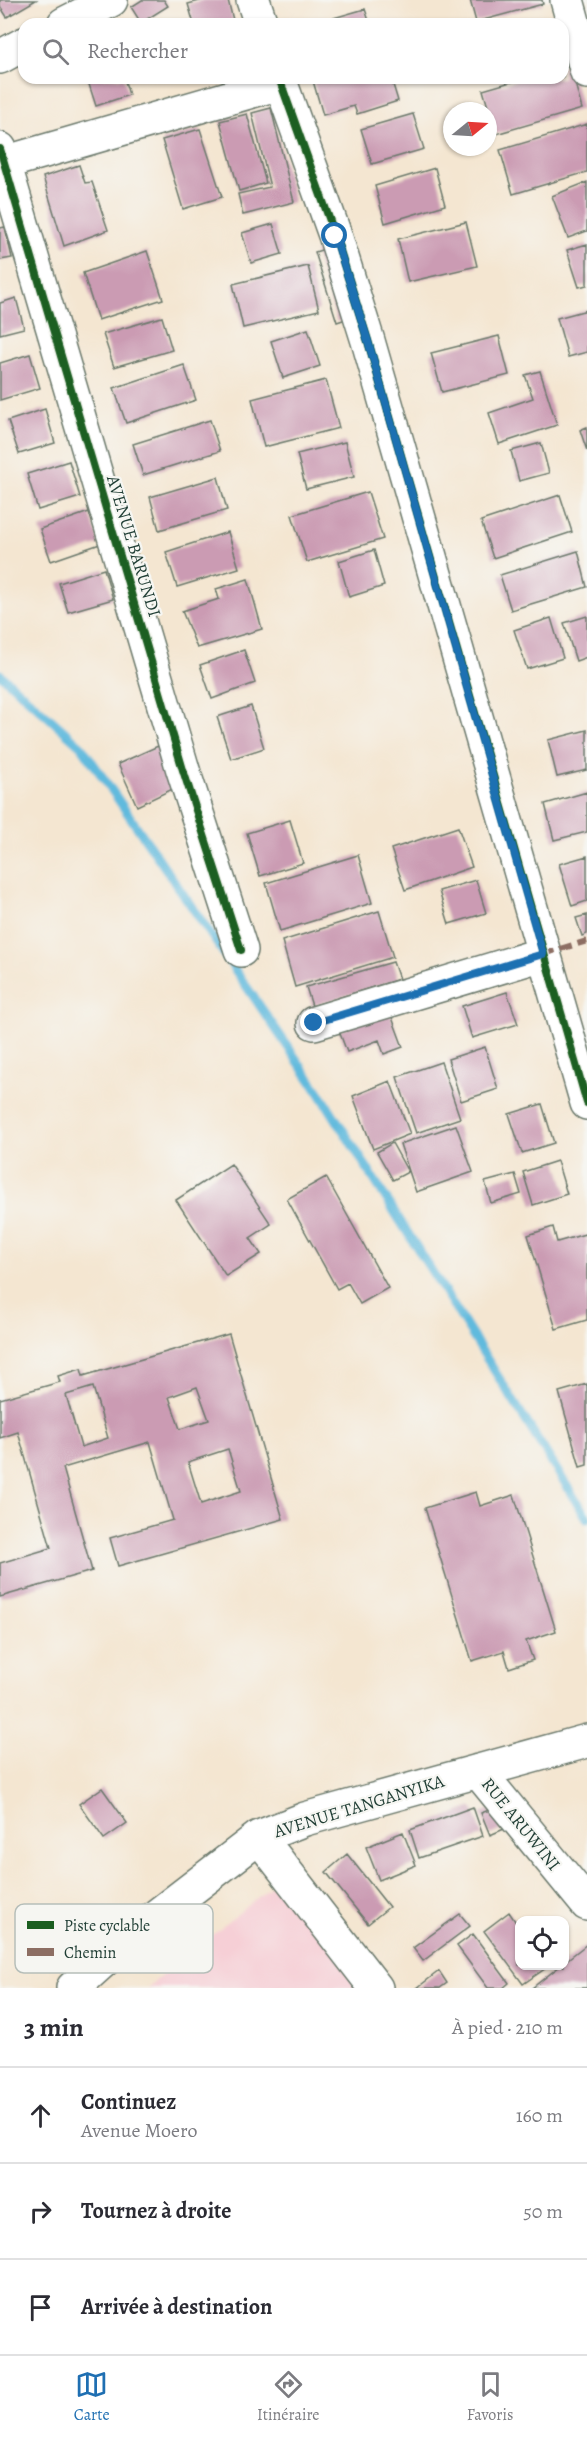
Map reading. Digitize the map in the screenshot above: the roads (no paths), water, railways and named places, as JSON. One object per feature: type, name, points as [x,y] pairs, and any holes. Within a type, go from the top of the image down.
[{"type":"street","points":[[76,18],[111,0]]},
{"type":"street","points":[[253,0],[259,18]]},
{"type":"street","points":[[567,0],[587,72]]},
{"type":"street","points":[[0,57],[18,47]]},
{"type":"street","points":[[1,159],[265,84]]},
{"type":"street","points":[[280,84],[335,236],[368,341],[587,1103]]},
{"type":"street","name":"AVENUE BARUNDI","points":[[1,159],[183,770],[242,950]]},
{"type":"street","points":[[314,1023],[543,954]]},
{"type":"street","name":"AVENUE TANGANYIKA","points":[[172,1904],[259,1837],[305,1819],[587,1741]]},
{"type":"street","name":"RUE ARUWINI","points":[[478,1771],[587,1904]]},
{"type":"street","points":[[259,1837],[376,1988]]},
{"type":"street","name":"AVENUE TANGANYIKA","points":[[73,1988],[90,1973]]},
{"type":"waterway","points":[[0,674],[82,747],[321,1095],[587,1518]]}]
